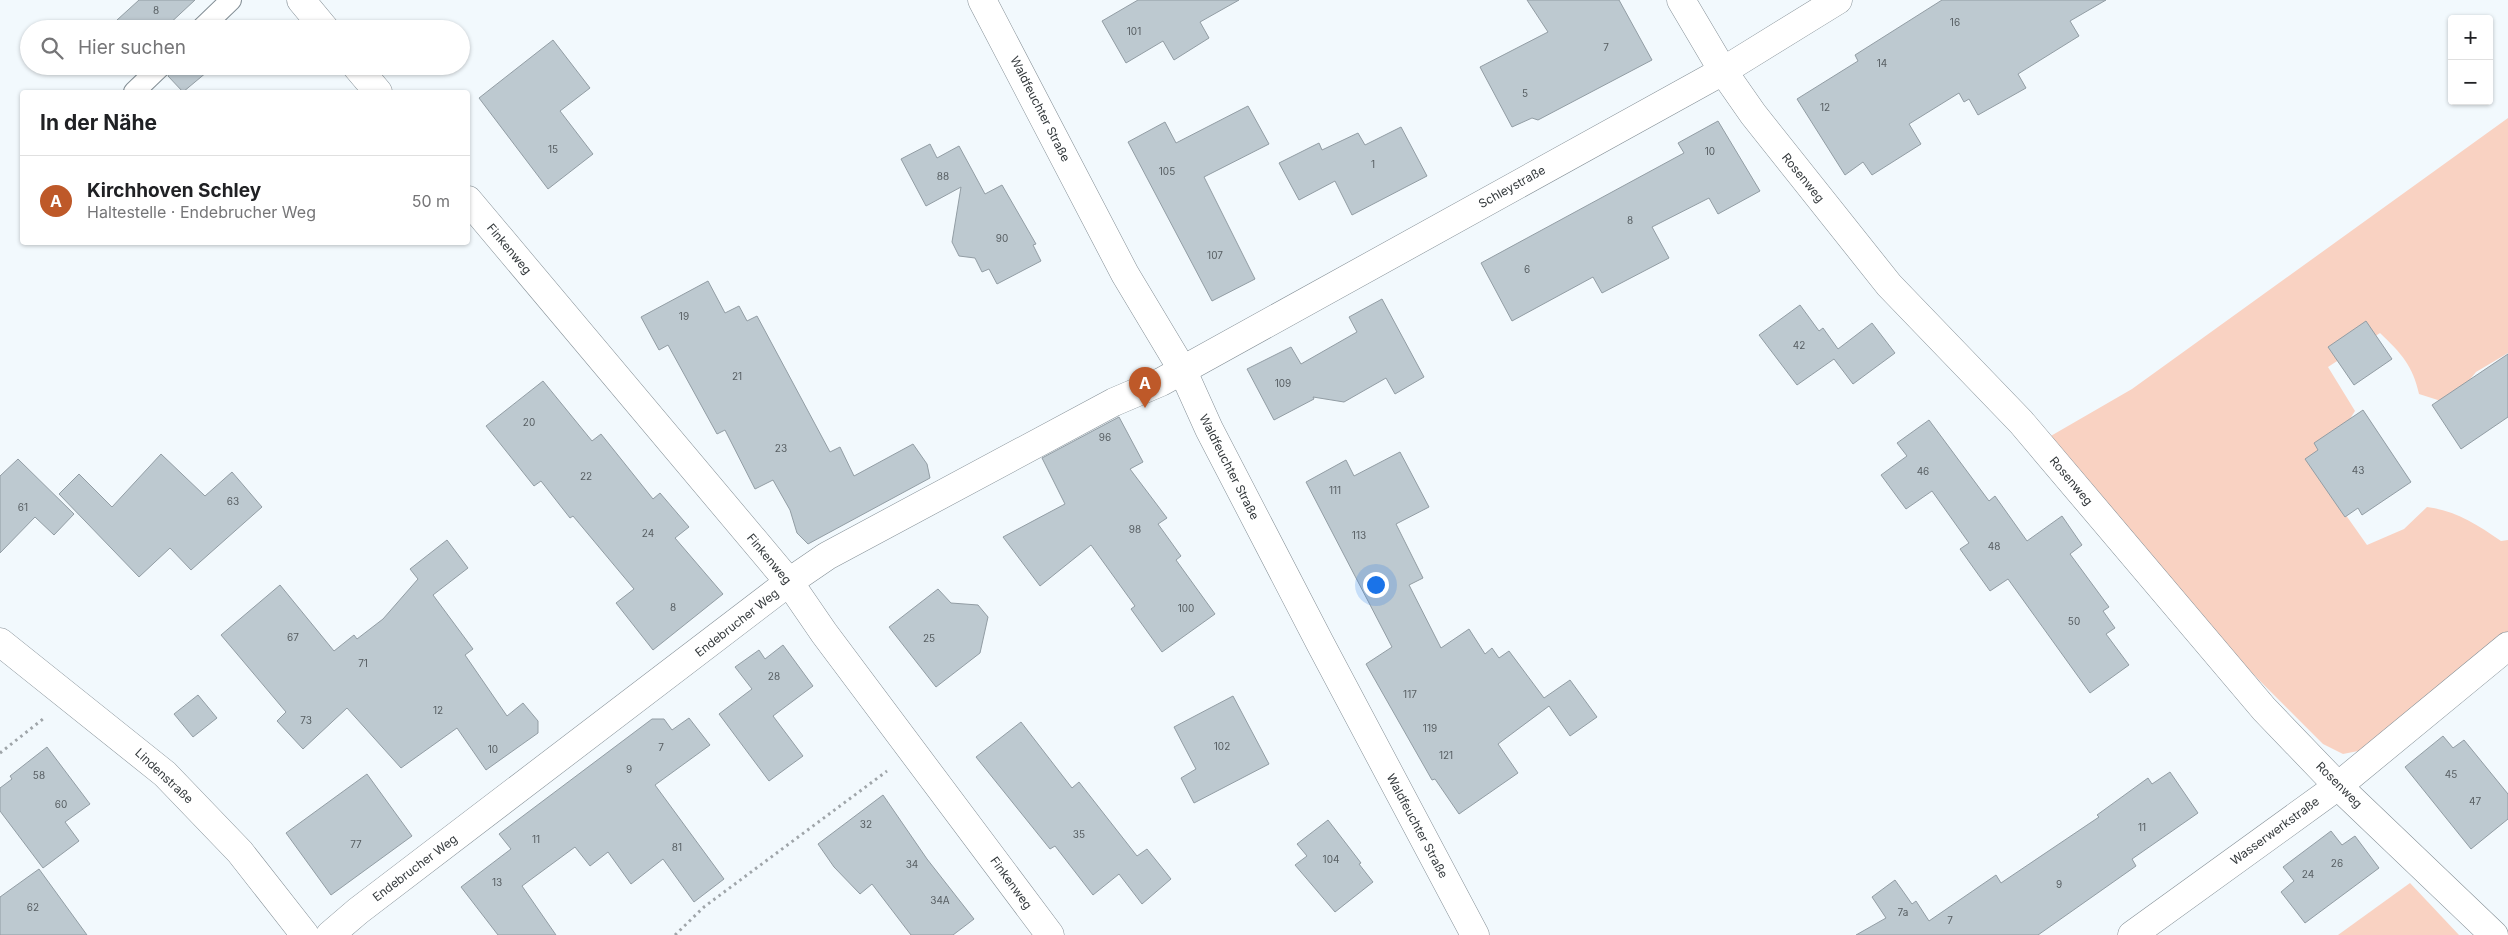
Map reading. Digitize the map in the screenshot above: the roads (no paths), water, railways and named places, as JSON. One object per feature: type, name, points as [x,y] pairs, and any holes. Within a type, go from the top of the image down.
[{"type":"street","points":[[301,0],[318,20]]},
{"type":"street","name":"Waldfeuchter Straße","points":[[982,0],[1125,274],[1182,369],[1209,429],[1320,644],[1475,935]]},
{"type":"street","name":"Rosenweg","points":[[1681,0],[1723,71],[1753,114],[1889,285],[2020,422],[2264,709],[2338,786],[2494,935]]},
{"type":"street","name":"Schleystraße","points":[[1182,369],[1723,71],[1838,0]]},
{"type":"street","points":[[364,75],[376,90]]},
{"type":"street","name":"Finkenweg","points":[[470,202],[789,582],[1050,935]]},
{"type":"street","name":"Endebrucher Weg","points":[[330,935],[358,911],[789,582],[827,556],[1114,402],[1161,382],[1182,369]]},
{"type":"street","name":"Lindenstraße","points":[[0,642],[72,697],[165,774],[240,852],[305,935]]},
{"type":"street","name":"Wasserwerkstraße","points":[[2132,935],[2338,786],[2508,646]]},
{"type":"lane","points":[[210,20],[231,0]]},
{"type":"lane","points":[[136,90],[152,75]]},
{"type":"place","name":"Kirchhoven Schley","points":[[1145,408]]}]
